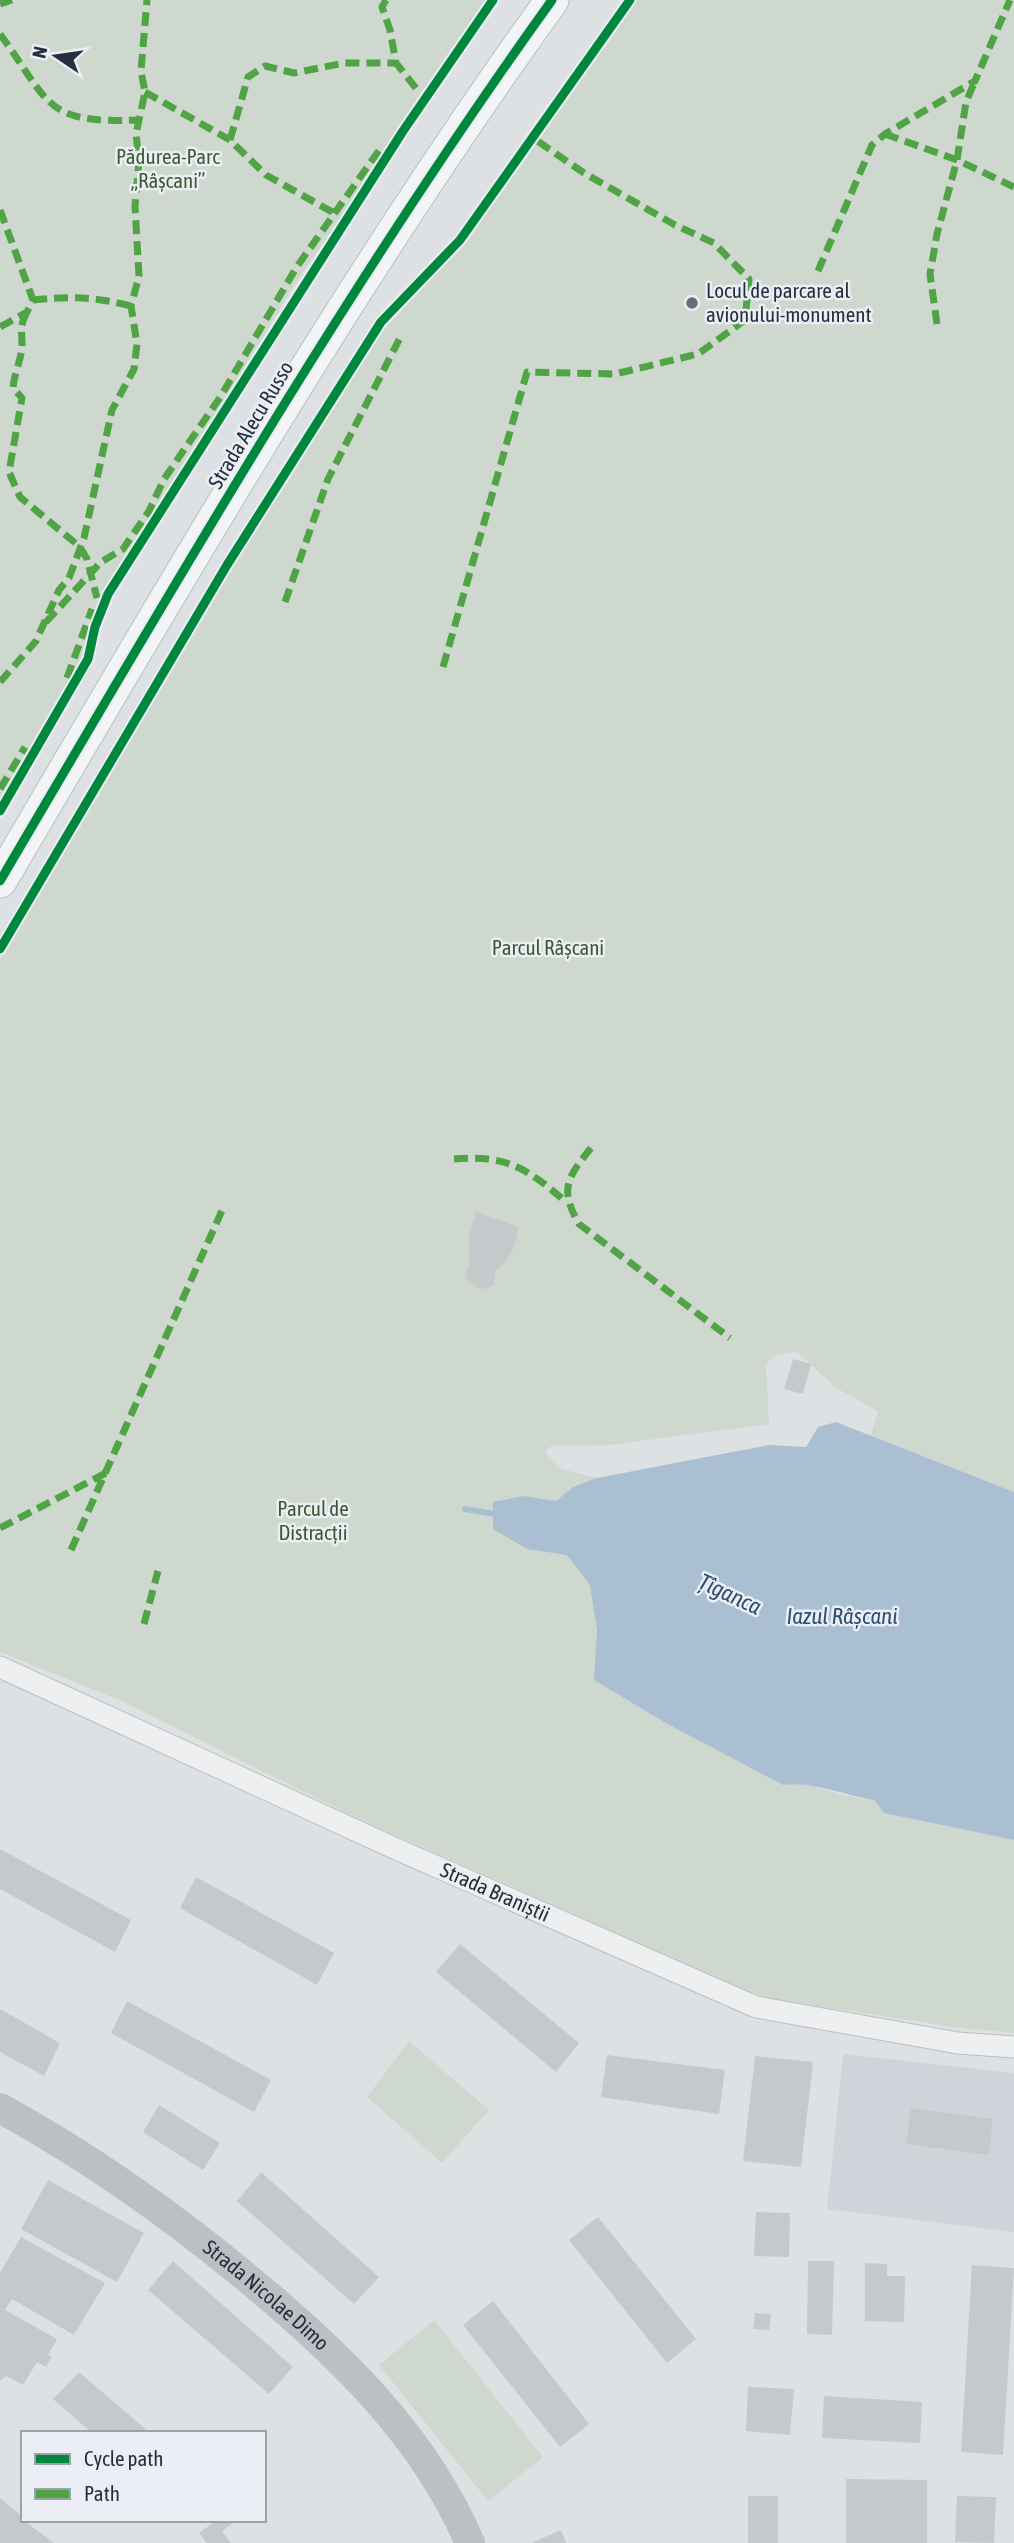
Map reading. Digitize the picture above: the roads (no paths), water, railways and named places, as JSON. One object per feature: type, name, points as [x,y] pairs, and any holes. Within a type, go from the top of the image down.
[{"type":"main road","name":"Strada Alecu Russo","points":[[0,881],[310,362],[394,228],[552,0]]},
{"type":"main road","name":"Strada Nicolae Dimo","points":[[0,2108],[81,2154],[150,2200],[238,2270],[320,2341],[372,2393],[423,2457],[444,2490],[470,2543]]},
{"type":"street","name":"Strada Braniștii","points":[[0,1667],[657,1966],[756,2007],[958,2043],[1014,2048]]},
{"type":"water","name":"Iazul Râșcani","points":[[836,1422],[1014,1492],[1014,1840],[884,1813],[874,1800],[817,1787],[783,1785],[664,1722],[594,1680],[597,1630],[590,1585],[567,1555],[527,1549],[493,1529],[493,1502],[524,1496],[556,1501],[573,1487],[597,1478],[769,1445],[806,1447],[818,1427]]},
{"type":"waterway","name":"Țîganca","points":[[465,1509],[501,1515]]},
{"type":"place","name":"Locul de parcare al avionului-monument","points":[[692,303]]},
{"type":"park label","name":"Pădurea-Parc „Râșcani”","points":[[168,169]]},
{"type":"park label","name":"Parcul Râșcani","points":[[548,948]]},
{"type":"park label","name":"Parcul de Distracții","points":[[313,1521]]}]
